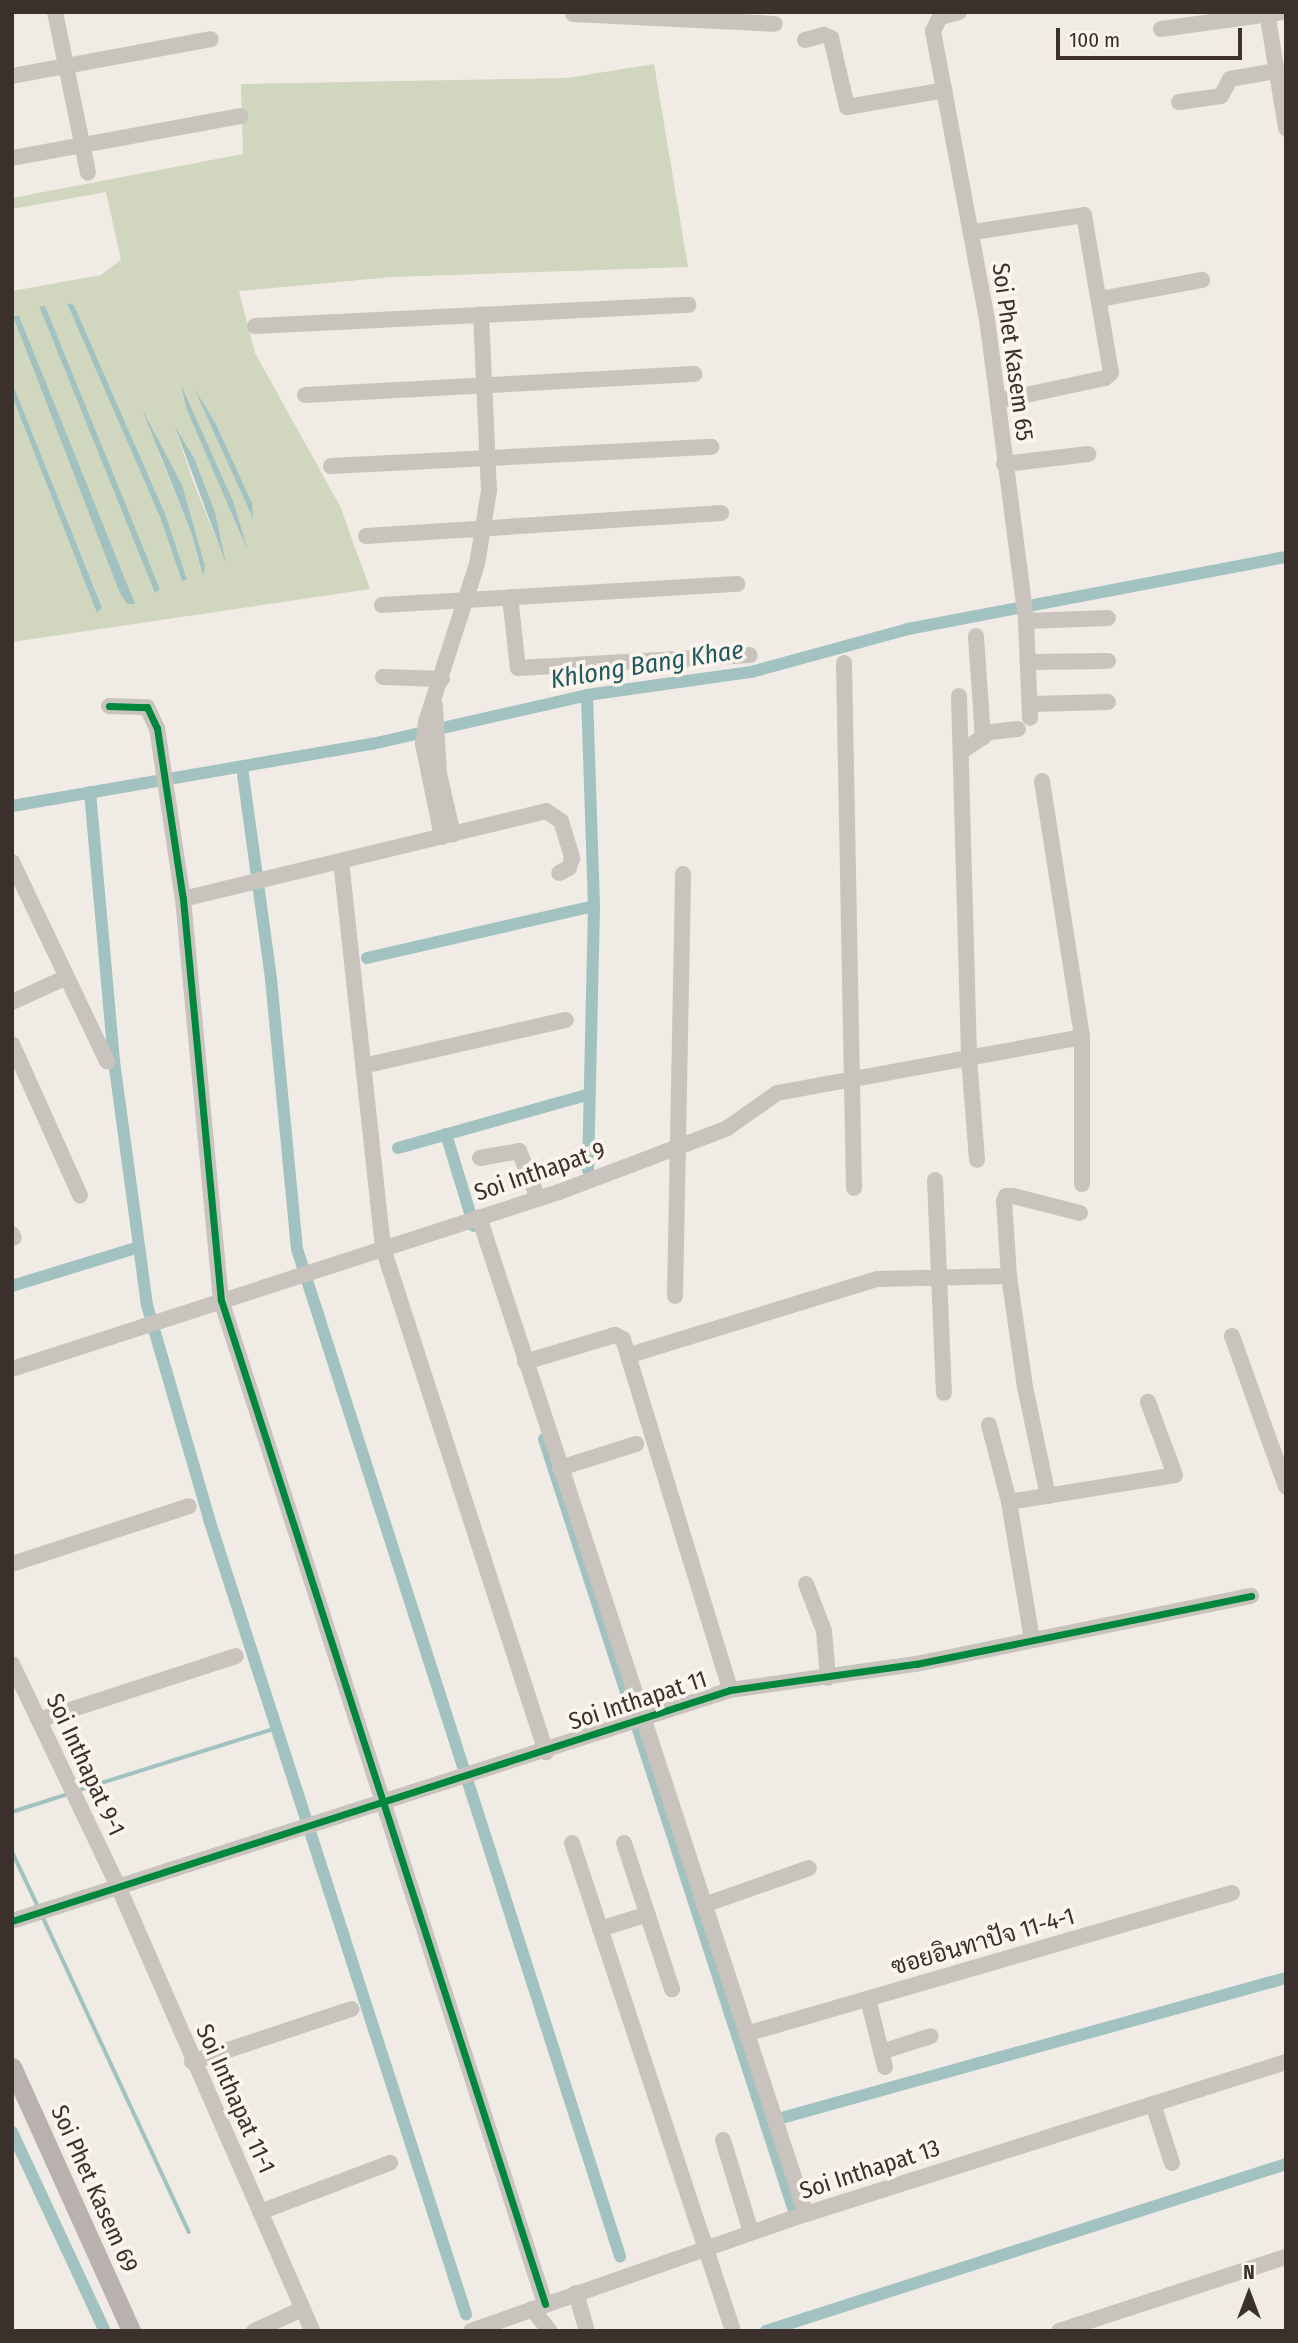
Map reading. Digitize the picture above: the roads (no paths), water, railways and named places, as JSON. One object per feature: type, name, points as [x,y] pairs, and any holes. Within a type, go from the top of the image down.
[{"type":"main road","name":"Soi Phet Kasem 69","points":[[12,2067],[131,2331]]},
{"type":"street","points":[[55,12],[88,173]]},
{"type":"street","name":"Soi Phet Kasem 65","points":[[959,12],[940,17],[933,27],[973,232],[998,401],[1021,598],[1026,620],[1026,717]]},
{"type":"street","points":[[1161,29],[1272,13],[1276,71],[1285,121]]},
{"type":"street","points":[[573,14],[686,16],[775,24]]},
{"type":"street","points":[[805,40],[824,35],[831,38],[847,107],[944,90]]},
{"type":"street","points":[[12,76],[66,64],[211,40]]},
{"type":"street","points":[[1179,102],[1222,96],[1230,79],[1276,71]]},
{"type":"street","points":[[12,158],[80,142],[240,116]]},
{"type":"street","points":[[973,232],[1084,215],[1100,299],[1109,376],[998,401]]},
{"type":"street","points":[[1100,299],[1202,280]]},
{"type":"street","points":[[255,326],[688,305]]},
{"type":"street","points":[[447,835],[434,775],[432,723],[484,528],[490,455],[481,314]]},
{"type":"street","points":[[305,395],[694,374]]},
{"type":"street","points":[[331,466],[490,455],[712,447]]},
{"type":"street","points":[[1004,464],[1088,454]]},
{"type":"street","points":[[366,536],[721,513]]},
{"type":"street","points":[[382,605],[737,584]]},
{"type":"street","points":[[510,597],[518,668],[750,655]]},
{"type":"street","points":[[1026,620],[1108,618]]},
{"type":"street","points":[[976,636],[983,738]]},
{"type":"street","points":[[1028,662],[1108,661]]},
{"type":"street","points":[[844,663],[854,1188]]},
{"type":"street","points":[[383,677],[442,678]]},
{"type":"street","points":[[959,696],[969,1058],[976,1160]]},
{"type":"street","points":[[961,752],[997,730],[1026,717],[1108,702]]},
{"type":"street","points":[[109,706],[147,707],[157,728],[183,900],[220,1300],[321,1598],[539,2307],[550,2331]]},
{"type":"street","points":[[1042,780],[1082,1037],[1082,1184]]},
{"type":"street","points":[[183,900],[544,811],[554,813],[561,821],[572,858],[569,868],[559,873]]},
{"type":"street","points":[[341,861],[383,1248],[547,1752]]},
{"type":"street","points":[[12,862],[107,1061]]},
{"type":"street","points":[[675,1296],[683,874]]},
{"type":"street","points":[[12,1002],[67,977]]},
{"type":"street","points":[[363,1066],[566,1020]]},
{"type":"street","name":"Soi Inthapat 9","points":[[12,1368],[538,1198],[726,1129],[777,1093],[1082,1037]]},
{"type":"street","points":[[12,1044],[80,1195]]},
{"type":"street","points":[[480,1158],[519,1151],[538,1198]]},
{"type":"street","points":[[935,1180],[944,1393]]},
{"type":"street","points":[[1048,1496],[1009,1276],[1006,1196],[1080,1213]]},
{"type":"street","points":[[478,1217],[639,1721],[704,1905],[806,2214]]},
{"type":"street","points":[[630,1355],[877,1279],[1009,1276]]},
{"type":"street","points":[[526,1362],[620,1335],[630,1355],[730,1690]]},
{"type":"street","points":[[1232,1336],[1286,1487]]},
{"type":"street","points":[[1009,1502],[1175,1475],[1148,1402]]},
{"type":"street","points":[[989,1425],[1009,1502],[1032,1640]]},
{"type":"street","points":[[560,1468],[636,1444]]},
{"type":"street","points":[[12,1564],[189,1506]]},
{"type":"street","points":[[806,1584],[824,1631],[828,1678]]},
{"type":"street","name":"Soi Inthapat 11","points":[[12,1921],[547,1752],[730,1690],[828,1678],[1251,1597]]},
{"type":"street","points":[[39,1720],[236,1656]]},
{"type":"street","name":"Soi Inthapat 9-1","points":[[12,1664],[118,1886]]},
{"type":"street","points":[[572,1843],[733,2331]]},
{"type":"street","points":[[624,1843],[672,1989]]},
{"type":"street","points":[[704,1905],[809,1868]]},
{"type":"street","name":"Soi Inthapat 11-1","points":[[118,1886],[192,2062],[312,2331]]},
{"type":"street","name":"ซอยอินทาปัจ 11-4-1","points":[[746,2034],[1232,1894]]},
{"type":"street","points":[[600,1929],[648,1914]]},
{"type":"street","points":[[868,1999],[883,2059],[931,2036]]},
{"type":"street","points":[[192,2062],[351,2009]]},
{"type":"street","name":"Soi Inthapat 13","points":[[471,2331],[751,2232],[1286,2062]]},
{"type":"street","points":[[1153,2104],[1172,2163]]},
{"type":"street","points":[[723,2140],[751,2232]]},
{"type":"street","points":[[260,2212],[390,2163]]},
{"type":"street","points":[[1059,2331],[1286,2257]]},
{"type":"street","points":[[576,2293],[587,2331]]},
{"type":"street","points":[[254,2331],[302,2309]]},
{"type":"water","points":[[67,303],[74,305],[166,516],[187,579],[182,581],[160,517]]},
{"type":"water","points":[[39,306],[45,306],[160,589],[155,593]]},
{"type":"water","points":[[13,316],[19,316],[135,604],[127,604],[119,591]]},
{"type":"water","points":[[12,382],[102,607],[97,613],[12,396]]},
{"type":"water","points":[[181,385],[233,501],[248,551],[186,408]]},
{"type":"water","points":[[194,388],[215,422],[252,503],[253,519]]},
{"type":"water","points":[[142,409],[182,485],[205,566],[203,576],[191,532]]},
{"type":"water","points":[[175,427],[194,458],[215,512],[226,564]]},
{"type":"waterway","name":"Khlong Bang Khae","points":[[12,806],[372,744],[587,695],[751,672],[908,629],[1286,557]]},
{"type":"waterway","points":[[587,695],[594,906],[588,1170]]},
{"type":"waterway","points":[[242,767],[271,979],[297,1249],[620,2256]]},
{"type":"waterway","points":[[90,792],[114,1061],[147,1305],[209,1519],[466,2314]]},
{"type":"waterway","points":[[367,958],[594,906]]},
{"type":"waterway","points":[[398,1148],[586,1095]]},
{"type":"waterway","points":[[446,1134],[474,1226]]},
{"type":"waterway","points":[[12,1286],[139,1247]]},
{"type":"waterway","points":[[544,1439],[793,2208]]},
{"type":"waterway","points":[[79,1790],[277,1728]]},
{"type":"waterway","points":[[12,1812],[68,1794]]},
{"type":"waterway","points":[[12,1851],[38,1906]]},
{"type":"waterway","points":[[43,1917],[189,2232]]},
{"type":"waterway","points":[[785,2117],[1286,1978]]},
{"type":"waterway","points":[[12,2132],[105,2331]]},
{"type":"waterway","points":[[766,2331],[1286,2164]]}]
